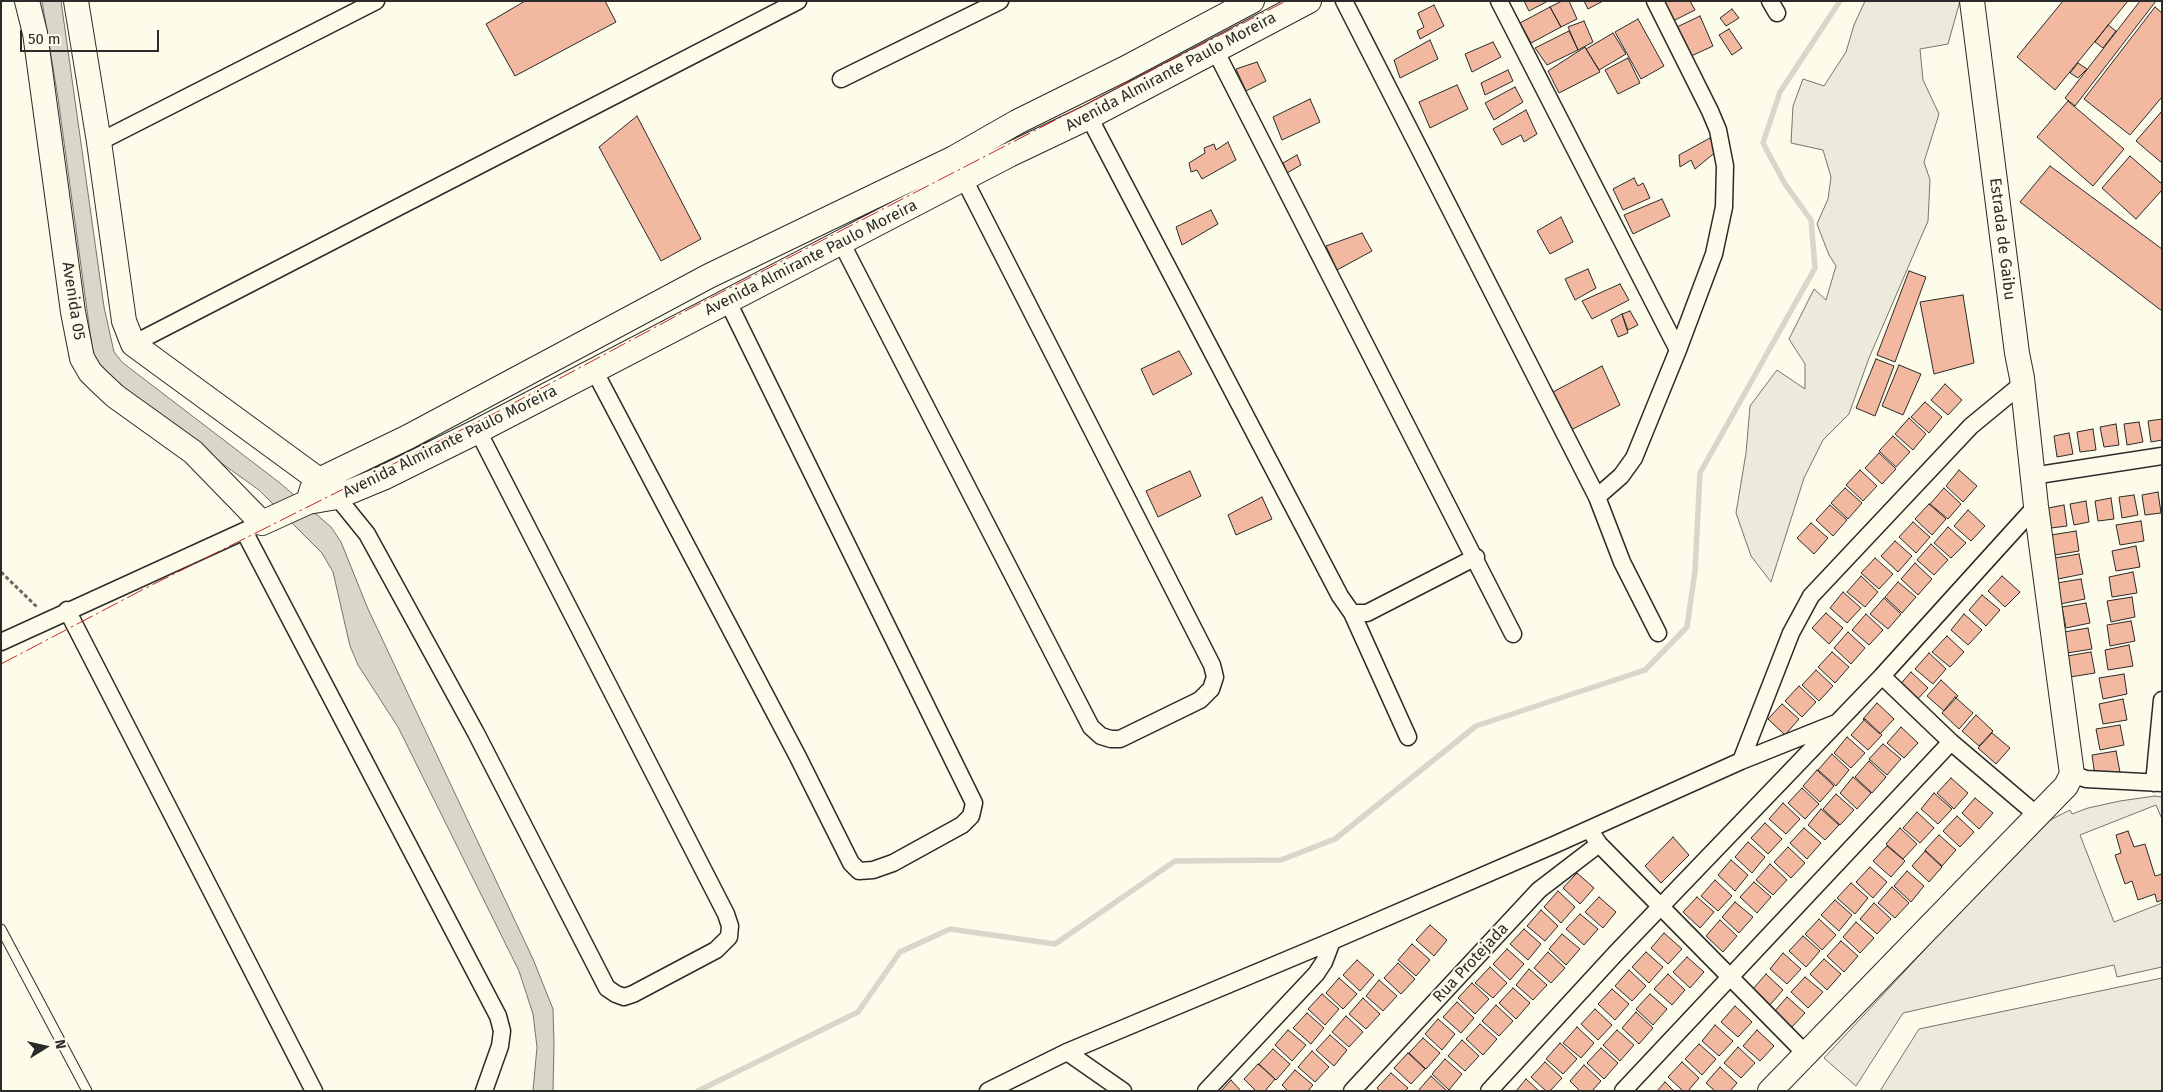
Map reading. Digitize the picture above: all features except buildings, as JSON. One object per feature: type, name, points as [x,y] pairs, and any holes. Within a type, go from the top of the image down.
[{"type":"main road","name":"Avenida 05","points":[[27,1],[35,33],[72,312],[82,358],[90,372],[115,396],[193,452],[260,524]]},
{"type":"main road","points":[[76,1],[99,142],[124,321],[133,344],[319,480],[337,497]]},
{"type":"main road","name":"Avenida Almirante Paulo Moreira","points":[[306,503],[312,489],[319,480],[408,437],[709,276],[954,158],[1017,122],[1124,69],[1252,1]]},
{"type":"main road","name":"Avenida Almirante Paulo Moreira","points":[[260,524],[306,503],[337,497],[383,478],[478,431],[1215,50],[1280,7],[1309,1]]},
{"type":"main road","name":"Estrada de Gaibu","points":[[1972,1],[2072,774]]},
{"type":"main road","points":[[1770,1091],[2066,786],[2072,774]]},
{"type":"street","points":[[99,142],[376,1]]},
{"type":"street","points":[[133,344],[798,1]]},
{"type":"street","points":[[840,79],[1000,1]]},
{"type":"street","points":[[1344,1],[1597,497],[1622,562],[1658,632]]},
{"type":"street","points":[[1500,1],[1678,350]]},
{"type":"street","points":[[1597,497],[1621,476],[1634,458],[1678,350],[1714,254],[1724,207],[1725,166],[1718,130],[1655,1]]},
{"type":"street","points":[[1215,50],[1514,634]]},
{"type":"street","points":[[1088,117],[1340,596],[1352,613],[1408,737]]},
{"type":"street","points":[[841,242],[1091,727],[1101,736],[1111,740],[1120,739],[1200,700],[1211,689],[1215,677],[1212,665],[964,179]]},
{"type":"street","points":[[595,372],[798,757],[851,863],[859,871],[873,870],[893,863],[962,825],[971,816],[974,803],[728,302]]},
{"type":"street","points":[[1741,761],[1791,633],[1810,596],[1971,426],[2022,384]]},
{"type":"street","points":[[337,497],[367,534],[476,733],[607,988],[616,994],[624,996],[633,994],[716,950],[729,937],[730,926],[726,914],[478,431]]},
{"type":"street","points":[[2032,476],[2162,456]]},
{"type":"street","points":[[1489,1091],[1660,906],[1882,676],[2036,506]]},
{"type":"street","name":"Avenida Almirante Paulo Moreira","points":[[1,642],[67,610],[260,524]]},
{"type":"street","points":[[260,524],[498,1016],[502,1031],[500,1046],[484,1091]]},
{"type":"street","points":[[1352,613],[1367,613],[1476,557]]},
{"type":"street","points":[[67,610],[314,1091]]},
{"type":"street","points":[[1882,676],[1951,742],[2037,816]]},
{"type":"street","points":[[2072,774],[2086,779],[2158,783],[2162,700]]},
{"type":"street","points":[[988,1091],[1067,1052],[1332,941],[1741,761],[1836,723]]},
{"type":"street","points":[[1623,1091],[1951,742]]},
{"type":"street","points":[[1589,829],[1599,844],[1806,1054]]},
{"type":"street","name":"Rua Protejada","points":[[1352,1091],[1539,890],[1599,844]]},
{"type":"street","points":[[1206,1091],[1316,974],[1324,962],[1332,941]]},
{"type":"street","points":[[1067,1052],[1123,1091]]},
{"type":"lane","points":[[1,929],[87,1091]]},
{"type":"path","points":[[1,572],[50,619]]},
{"type":"shaded area","points":[[42,1],[61,1],[104,307],[114,352],[123,363],[280,483],[331,527],[341,542],[368,609],[533,959],[553,1009],[553,1091],[533,1091],[537,1047],[533,1014],[519,971],[398,727],[358,665],[350,646],[333,572],[322,553],[259,490],[157,417],[100,372],[93,354],[58,98]]},
{"type":"shaded area","points":[[1865,1],[1960,1],[1948,44],[1920,49],[1923,80],[1939,114],[1924,162],[1930,180],[1928,221],[1869,358],[1849,414],[1823,440],[1804,478],[1771,582],[1751,556],[1736,513],[1746,453],[1750,406],[1777,370],[1805,389],[1805,364],[1789,339],[1814,289],[1826,300],[1836,266],[1829,255],[1817,224],[1828,199],[1831,177],[1823,150],[1791,143],[1793,106],[1803,79],[1824,86],[1846,52],[1854,25]]},
{"type":"shaded area","points":[[2155,796],[2162,797],[2162,819],[2156,805],[2080,835],[2114,922],[2162,903],[2162,967],[2117,977],[2114,965],[1903,1013],[1856,1086],[1824,1058],[1997,872],[2050,820],[2070,810],[2072,814],[2088,808],[2120,801]]},
{"type":"shaded area","points":[[2162,978],[2162,1091],[1880,1091],[1919,1029]]},
{"type":"waterway","points":[[698,1091],[858,1012],[900,952],[950,929],[1055,944],[1175,861],[1281,860],[1335,839],[1476,726],[1645,670],[1687,627],[1695,571],[1700,473],[1815,268],[1811,220],[1785,184],[1763,143],[1780,92],[1840,1]]},
{"type":"power","points":[[1,664],[142,590],[497,412],[693,307],[1286,1]]}]
